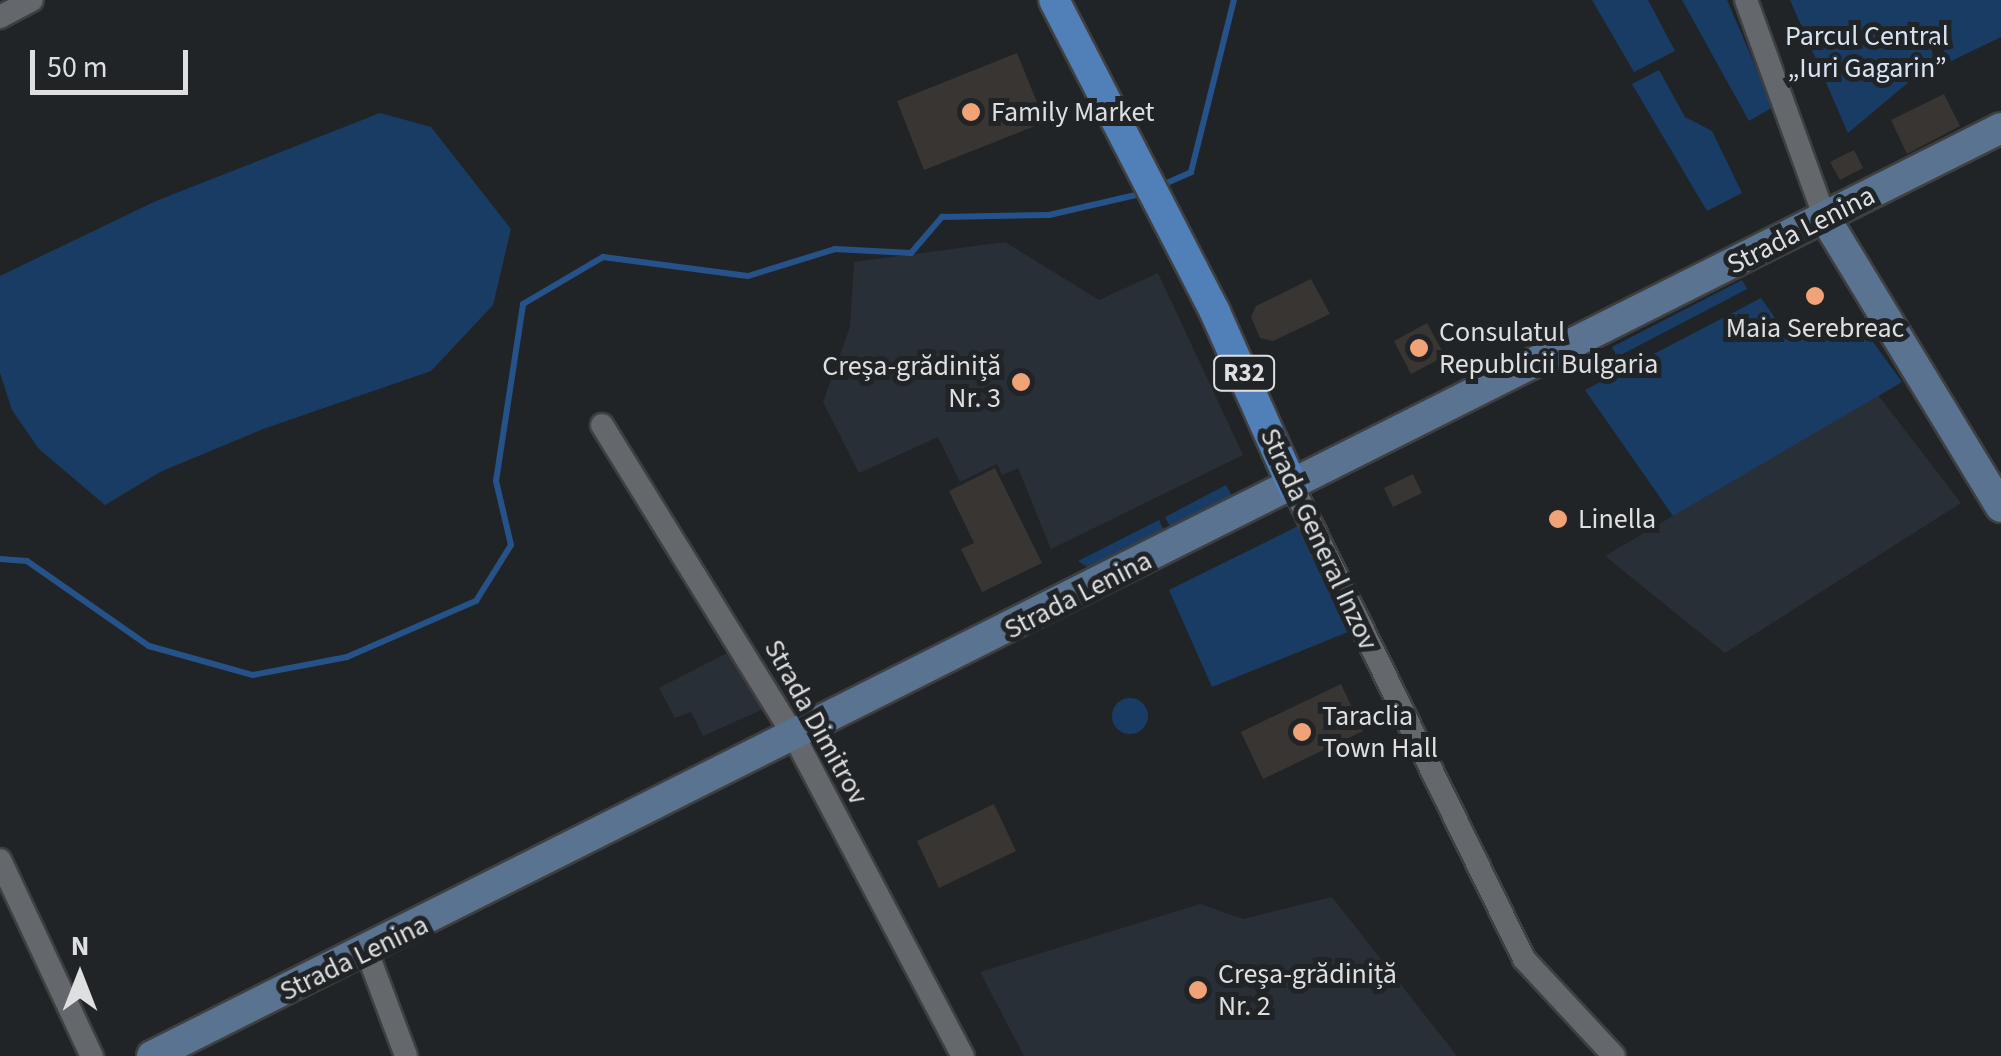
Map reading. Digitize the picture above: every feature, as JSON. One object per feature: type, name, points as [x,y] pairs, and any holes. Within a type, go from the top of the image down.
[{"type":"main road","name":"Strada General Inzov","points":[[1054,0],[1190,262],[1293,487]]},
{"type":"street","points":[[0,16],[32,0]]},
{"type":"street","points":[[1746,0],[1825,218],[2001,506]]},
{"type":"street","name":"Strada Lenina","points":[[152,1056],[367,952],[2001,128]]},
{"type":"street","name":"Strada Dimitrov","points":[[602,425],[794,736],[962,1056]]},
{"type":"street","name":"Strada General Inzov","points":[[1293,487],[1524,959],[1614,1056]]},
{"type":"street","points":[[0,860],[92,1056]]},
{"type":"street","points":[[367,952],[406,1056]]},
{"type":"shaded area","name":"Creșa-grădiniță Nr. 3","points":[[1005,242],[1099,300],[1158,273],[1243,455],[1051,549],[1018,468],[1002,475],[997,464],[960,482],[938,437],[859,473],[823,402],[850,327],[854,262]]},
{"type":"shaded area","points":[[1878,395],[1961,503],[1725,653],[1605,556]]},
{"type":"shaded area","points":[[733,650],[768,707],[703,736],[691,712],[675,718],[659,688]]},
{"type":"shaded area","name":"Creșa-grădiniță Nr. 2","points":[[1332,897],[1457,1056],[1024,1056],[980,972],[1200,904],[1243,919]]},
{"type":"green space","points":[[1592,0],[1648,0],[1675,51],[1634,72]]},
{"type":"green space","points":[[1682,0],[1727,0],[1773,107],[1749,121]]},
{"type":"green space","name":"Parcul Central „Iuri Gagarin”","points":[[1790,0],[2001,0],[2001,37],[1910,81],[1848,133]]},
{"type":"green space","points":[[1659,70],[1685,117],[1712,131],[1742,193],[1707,211],[1632,84]]},
{"type":"green space","points":[[380,113],[431,127],[511,229],[493,305],[431,371],[263,429],[160,472],[105,505],[39,449],[12,410],[0,373],[0,276],[156,201]]},
{"type":"green space","points":[[1742,280],[1747,289],[1617,357],[1612,347]]},
{"type":"green space","points":[[1761,298],[1792,342],[1834,318],[1865,331],[1902,382],[1673,516],[1585,390]]},
{"type":"green space","points":[[1226,485],[1234,501],[1173,532],[1165,517]]},
{"type":"green space","points":[[1159,520],[1166,535],[1095,572],[1078,561]]},
{"type":"green space","points":[[1302,524],[1348,632],[1212,687],[1169,590]]},
{"type":"green space","points":[[1130,698],[1143,703],[1148,716],[1143,729],[1130,734],[1117,729],[1112,716],[1117,703]]},
{"type":"building","name":"Family Market","points":[[1017,53],[1045,122],[924,170],[897,101]]},
{"type":"building","points":[[1944,94],[1960,126],[1907,154],[1891,120]]},
{"type":"building","points":[[1854,150],[1863,168],[1840,180],[1830,162]]},
{"type":"building","points":[[1311,279],[1330,314],[1273,341],[1260,338],[1251,317],[1256,306]]},
{"type":"building","name":"Consulatul Republicii Bulgaria","points":[[1427,323],[1445,356],[1411,374],[1394,341]]},
{"type":"building","points":[[995,468],[1042,563],[982,592],[961,549],[974,543],[949,491]]},
{"type":"building","points":[[1413,474],[1422,493],[1393,507],[1384,488]]},
{"type":"building","name":"Taraclia Town Hall","points":[[1341,684],[1363,731],[1263,779],[1241,732]]},
{"type":"building","points":[[994,804],[1016,851],[939,888],[917,841]]},
{"type":"waterway","points":[[1160,186],[1191,172],[1234,0]]},
{"type":"waterway","points":[[0,559],[27,561],[149,646],[253,675],[347,657],[476,601],[511,545],[496,481],[523,304],[603,257],[748,276],[835,249],[911,253],[942,217],[1049,215],[1144,193]]},
{"type":"place","name":"Family Market","points":[[971,112]]},
{"type":"place","name":"Maia Serebreac","points":[[1815,296]]},
{"type":"place","name":"Consulatul Republicii Bulgaria","points":[[1419,348]]},
{"type":"place","name":"Creșa-grădiniță Nr. 3","points":[[1021,382]]},
{"type":"place","name":"Linella","points":[[1558,519]]},
{"type":"place","name":"Taraclia Town Hall","points":[[1302,732]]},
{"type":"place","name":"Creșa-grădiniță Nr. 2","points":[[1198,990]]}]
